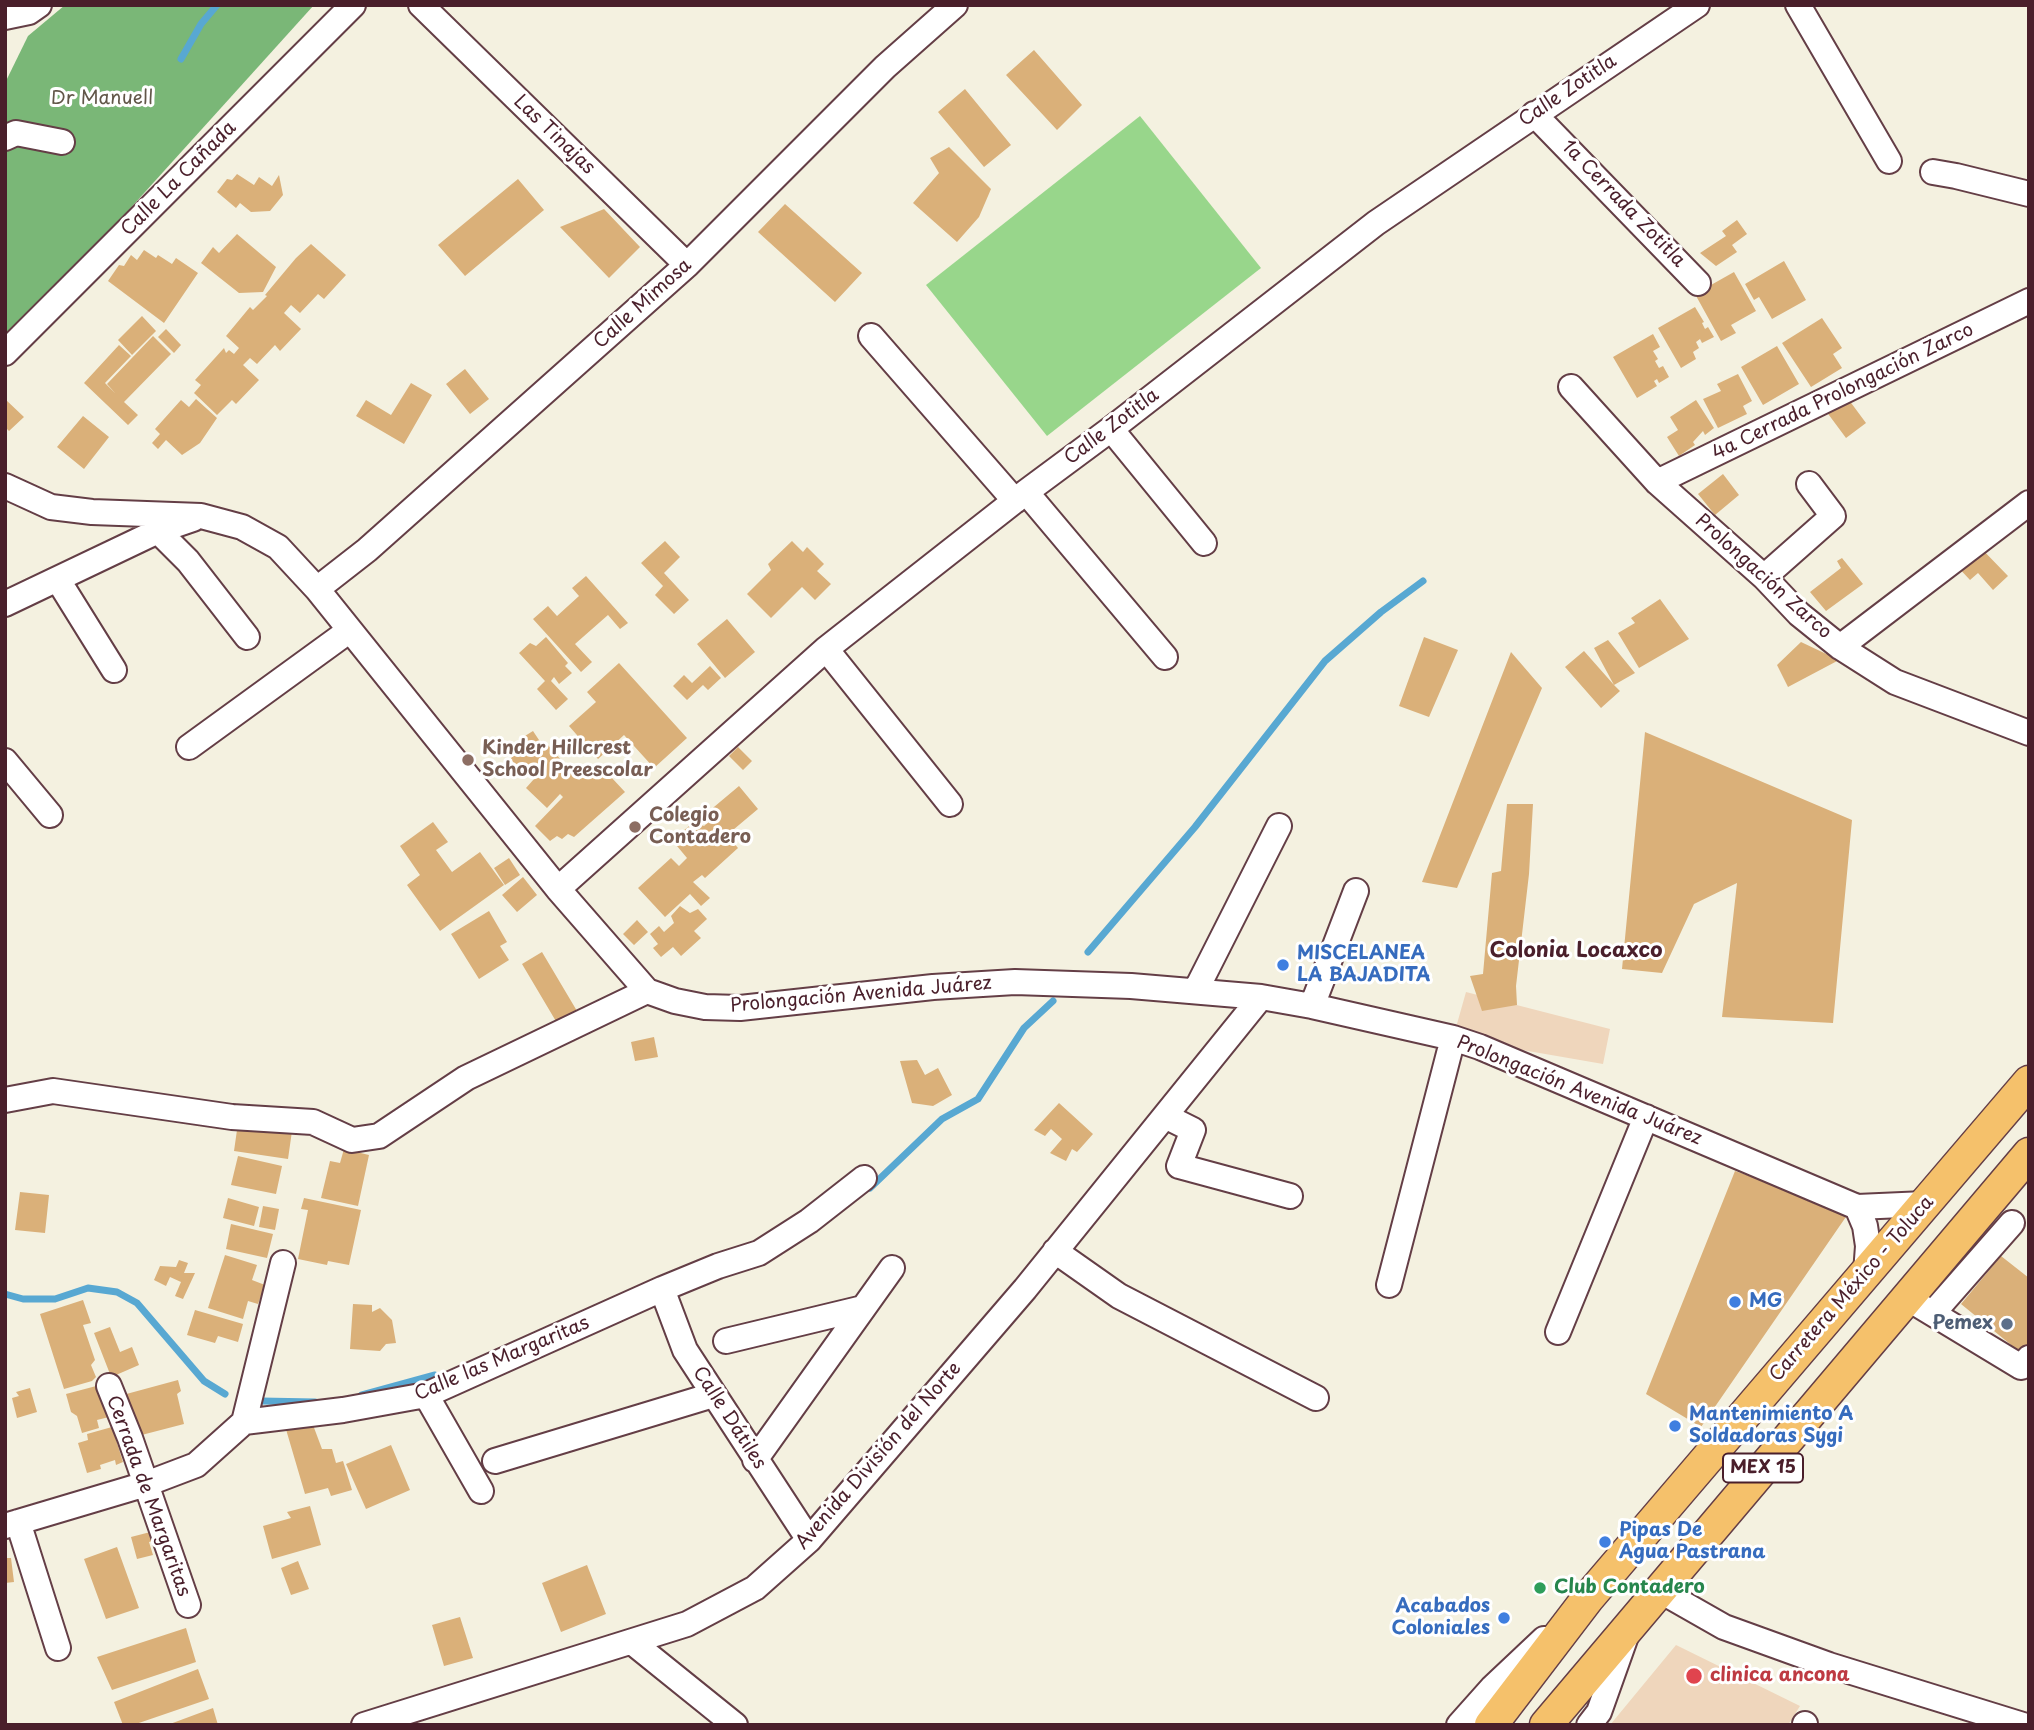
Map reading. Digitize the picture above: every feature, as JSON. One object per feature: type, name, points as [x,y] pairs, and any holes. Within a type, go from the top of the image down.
[{"type":"main road","name":"Carretera México - Toluca","points":[[1491,1725],[1588,1598],[2029,1082]]},
{"type":"main road","name":"MEX 15","points":[[1546,1725],[1659,1590],[1920,1305],[1980,1211],[2029,1154]]},
{"type":"street","points":[[5,17],[29,12],[39,5]]},
{"type":"street","name":"Calle La Cañada","points":[[5,353],[353,5]]},
{"type":"street","name":"Las Tinajas","points":[[421,5],[687,265]]},
{"type":"street","name":"Calle Mimosa","points":[[317,589],[367,550],[687,265],[885,67],[955,5]]},
{"type":"street","name":"Calle Zotitla","points":[[558,889],[826,649],[1021,496],[1376,223],[1541,120],[1697,5]]},
{"type":"street","points":[[1798,5],[1889,161]]},
{"type":"street","name":"1a Cerrada Zotitla","points":[[1541,120],[1698,282]]},
{"type":"street","points":[[5,138],[16,133],[62,142]]},
{"type":"street","points":[[1933,172],[2029,194]]},
{"type":"street","name":"4a Cerrada Prolongación Zarco","points":[[1657,482],[2029,301]]},
{"type":"street","points":[[871,336],[1021,496],[1165,657]]},
{"type":"street","name":"Prolongación Zarco","points":[[1571,387],[1657,482],[1764,577],[1799,614],[1840,647],[1895,682],[2029,733]]},
{"type":"street","points":[[1111,429],[1204,543]]},
{"type":"street","points":[[1764,577],[1833,516],[1809,484]]},
{"type":"street","points":[[5,486],[51,507],[92,512],[201,516],[242,527],[278,547],[317,589],[558,889],[647,991],[466,1078],[379,1136],[352,1140],[313,1122],[232,1117],[53,1091],[5,1100]]},
{"type":"street","points":[[1840,647],[2029,503]]},
{"type":"street","points":[[5,604],[158,531],[201,516]]},
{"type":"street","points":[[158,531],[188,561],[247,637]]},
{"type":"street","points":[[58,580],[114,670]]},
{"type":"street","points":[[189,747],[350,630]]},
{"type":"street","points":[[826,649],[950,804]]},
{"type":"street","points":[[5,761],[50,815]]},
{"type":"street","points":[[1196,990],[1279,827]]},
{"type":"street","points":[[1312,1006],[1356,891]]},
{"type":"street","name":"Prolongación Avenida Juárez","points":[[647,991],[705,1007],[740,1009],[933,987],[1015,982],[1196,990],[1261,997],[1312,1006],[1450,1047],[1480,1047],[1857,1207],[1925,1204]]},
{"type":"street","name":"Avenida División del Norte","points":[[364,1725],[687,1624],[755,1588],[809,1540],[1055,1251],[1261,997]]},
{"type":"street","points":[[1389,1285],[1450,1047]]},
{"type":"street","points":[[1165,1116],[1193,1130],[1179,1166],[1290,1196]]},
{"type":"street","points":[[1558,1332],[1646,1117]]},
{"type":"street","name":"Calle las Margaritas","points":[[244,1422],[343,1410],[426,1395],[662,1289],[759,1252],[808,1221],[864,1178]]},
{"type":"street","points":[[1857,1207],[1865,1226],[1868,1246],[1866,1273]]},
{"type":"street","points":[[1980,1211],[2020,1226]]},
{"type":"street","points":[[2020,1226],[1920,1305],[2021,1367],[2029,1358]]},
{"type":"street","points":[[1055,1251],[1119,1296],[1316,1398]]},
{"type":"street","points":[[58,1648],[12,1524],[146,1484],[196,1465],[244,1422],[283,1263]]},
{"type":"street","points":[[755,1460],[892,1268]]},
{"type":"street","name":"Calle Dátiles","points":[[662,1289],[685,1350],[809,1540]]},
{"type":"street","points":[[726,1341],[863,1308]]},
{"type":"street","name":"Cerrada de Margaritas","points":[[108,1387],[130,1438],[188,1605]]},
{"type":"street","points":[[426,1395],[481,1491]]},
{"type":"street","points":[[495,1461],[713,1395]]},
{"type":"street","points":[[1659,1590],[1724,1627],[1829,1665],[2023,1725]]},
{"type":"street","points":[[1460,1725],[1492,1688],[1588,1598]]},
{"type":"street","points":[[1588,1725],[1598,1712],[1631,1623]]},
{"type":"street","points":[[632,1642],[735,1725]]},
{"type":"shaded area","points":[[1466,992],[1610,1029],[1603,1064],[1453,1038]]},
{"type":"shaded area","name":"clinica ancona","points":[[1676,1645],[1800,1706],[1788,1725],[1610,1725]]},
{"type":"green space","name":"Dr Manuell","points":[[65,5],[314,5],[5,347],[5,83],[28,36]]},
{"type":"green space","points":[[1140,116],[1261,268],[1047,436],[926,285]]},
{"type":"building","points":[[1034,50],[1082,105],[1057,130],[1006,75]]},
{"type":"building","points":[[965,89],[1011,145],[984,167],[938,112]]},
{"type":"building","points":[[949,147],[991,189],[979,217],[957,242],[913,203],[939,173],[930,158]]},
{"type":"building","points":[[237,174],[254,185],[259,177],[272,186],[279,175],[283,195],[270,211],[251,212],[240,203],[236,208],[217,192],[227,179],[232,180]]},
{"type":"building","points":[[518,179],[544,210],[465,276],[438,245]]},
{"type":"building","points":[[785,204],[862,273],[835,302],[758,232]]},
{"type":"building","points":[[604,209],[640,247],[609,278],[560,227]]},
{"type":"building","points":[[1737,220],[1747,234],[1732,245],[1737,252],[1716,266],[1700,253],[1726,236],[1722,231]]},
{"type":"building","points":[[237,234],[276,267],[263,292],[239,293],[201,263],[213,247],[219,253]]},
{"type":"building","points":[[311,244],[346,275],[324,299],[318,294],[300,313],[291,305],[284,313],[301,329],[280,351],[275,345],[257,364],[250,358],[243,365],[259,380],[236,404],[232,400],[217,415],[194,393],[201,385],[195,380],[224,348],[226,353],[229,350],[234,354],[239,348],[226,336],[250,307],[253,310],[267,296],[265,295],[296,258]]},
{"type":"building","points":[[144,250],[172,264],[176,258],[198,273],[164,323],[108,281],[119,265],[124,266],[131,255],[137,260]]},
{"type":"building","points":[[1784,261],[1806,300],[1772,319],[1759,297],[1754,300],[1745,284]]},
{"type":"building","points":[[1734,272],[1756,311],[1731,325],[1736,333],[1721,341],[1695,294]]},
{"type":"building","points":[[1695,307],[1705,329],[1708,327],[1714,337],[1702,343],[1700,339],[1696,342],[1699,348],[1693,352],[1696,359],[1681,368],[1658,328]]},
{"type":"building","points":[[142,316],[156,331],[132,355],[118,340]]},
{"type":"building","points":[[1822,318],[1842,348],[1833,354],[1842,368],[1811,387],[1782,343]]},
{"type":"building","points":[[166,329],[181,345],[174,353],[158,337]]},
{"type":"building","points":[[1653,334],[1660,347],[1653,351],[1658,359],[1655,361],[1659,368],[1663,366],[1669,377],[1659,383],[1657,379],[1654,381],[1657,386],[1637,398],[1613,357]]},
{"type":"building","points":[[153,336],[171,354],[124,402],[138,415],[128,425],[84,383],[119,345],[131,356],[105,383],[115,393],[107,384]]},
{"type":"building","points":[[1777,346],[1799,384],[1763,405],[1741,367]]},
{"type":"building","points":[[465,369],[489,399],[470,414],[446,384]]},
{"type":"building","points":[[1738,374],[1752,401],[1743,406],[1747,414],[1718,428],[1703,399],[1721,391],[1717,384]]},
{"type":"building","points":[[411,383],[432,395],[404,444],[356,416],[366,400],[391,415]]},
{"type":"building","points":[[1843,392],[1866,423],[1846,438],[1823,407]]},
{"type":"building","points":[[5,399],[24,417],[9,431],[5,427]]},
{"type":"building","points":[[196,399],[217,418],[200,443],[182,455],[166,440],[158,449],[152,443],[160,434],[155,429],[181,400],[189,407]]},
{"type":"building","points":[[1696,400],[1714,428],[1705,435],[1703,431],[1693,442],[1695,445],[1679,456],[1667,437],[1678,430],[1670,417]]},
{"type":"building","points":[[83,416],[109,437],[84,469],[57,447]]},
{"type":"building","points":[[1723,474],[1739,495],[1715,515],[1698,494]]},
{"type":"building","points":[[665,541],[680,557],[664,573],[689,600],[674,614],[655,595],[663,586],[641,563]]},
{"type":"building","points":[[792,541],[803,552],[807,547],[824,564],[817,571],[831,584],[815,600],[802,587],[771,618],[747,594],[771,570],[768,564]]},
{"type":"building","points":[[1978,545],[2008,576],[1993,590],[1978,573],[1970,580],[1956,565]]},
{"type":"building","points":[[1842,558],[1863,584],[1826,611],[1810,592],[1841,568],[1837,561]]},
{"type":"building","points":[[586,576],[628,623],[620,629],[608,615],[575,644],[592,662],[581,672],[533,619],[548,606],[557,616],[579,596],[572,588]]},
{"type":"building","points":[[1660,599],[1689,639],[1639,668],[1618,633],[1635,623],[1631,618]]},
{"type":"building","points":[[727,619],[755,652],[725,678],[697,644]]},
{"type":"building","points":[[546,637],[568,663],[565,666],[572,673],[559,684],[554,677],[551,681],[568,699],[556,710],[537,689],[545,681],[519,653],[530,643],[536,646]]},
{"type":"building","points":[[1424,637],[1458,650],[1429,717],[1399,706]]},
{"type":"building","points":[[1608,640],[1635,673],[1614,685],[1594,648]]},
{"type":"building","points":[[1801,642],[1839,660],[1788,687],[1777,665]]},
{"type":"building","points":[[1584,651],[1620,691],[1601,708],[1565,667]]},
{"type":"building","points":[[1511,652],[1542,688],[1457,888],[1422,882]]},
{"type":"building","points":[[619,663],[687,738],[654,768],[624,735],[598,759],[569,726],[596,702],[587,692]]},
{"type":"building","points":[[710,666],[721,678],[708,690],[703,685],[687,700],[673,686],[684,675],[692,683]]},
{"type":"building","points":[[533,731],[543,746],[547,744],[579,780],[598,763],[625,792],[574,837],[568,834],[562,839],[557,836],[550,841],[535,826],[563,797],[560,794],[547,808],[526,788],[542,770],[537,765],[527,775],[510,759],[523,747],[520,739]]},
{"type":"building","points":[[1645,732],[1852,820],[1833,1023],[1722,1017],[1737,883],[1694,904],[1662,973],[1622,969]]},
{"type":"building","points":[[738,747],[752,761],[743,770],[729,756]]},
{"type":"building","points":[[739,786],[758,809],[727,835],[738,848],[705,878],[702,875],[693,882],[710,898],[701,906],[690,894],[665,917],[638,888],[671,858],[679,866],[687,858],[677,846],[687,838],[682,832],[695,821],[704,826],[713,818],[708,812]]},
{"type":"building","points":[[1507,804],[1533,804],[1529,874],[1516,986],[1517,1005],[1482,1011],[1470,976],[1483,974],[1492,873],[1501,871]]},
{"type":"building","points":[[433,822],[448,842],[436,850],[452,872],[480,852],[504,885],[440,931],[407,885],[420,875],[400,846]]},
{"type":"building","points":[[509,858],[520,875],[505,885],[494,868]]},
{"type":"building","points":[[523,877],[537,895],[517,912],[502,895]]},
{"type":"building","points":[[680,906],[690,913],[698,909],[707,919],[694,931],[701,938],[681,956],[673,947],[661,957],[653,948],[658,944],[650,934],[659,926],[664,932],[674,923],[671,916]]},
{"type":"building","points":[[489,911],[507,942],[500,946],[509,960],[479,979],[451,934]]},
{"type":"building","points":[[637,920],[648,932],[634,945],[623,934]]},
{"type":"building","points":[[542,952],[577,1011],[557,1023],[522,964]]},
{"type":"building","points":[[654,1037],[658,1057],[635,1061],[631,1042]]},
{"type":"building","points":[[917,1060],[925,1075],[938,1068],[952,1095],[933,1106],[912,1103],[900,1061]]},
{"type":"building","points":[[1059,1103],[1093,1134],[1077,1152],[1072,1149],[1066,1161],[1050,1153],[1062,1139],[1051,1129],[1045,1136],[1034,1130]]},
{"type":"building","points":[[238,1123],[292,1131],[288,1159],[234,1151]]},
{"type":"building","points":[[344,1149],[369,1155],[358,1206],[321,1198],[330,1161],[340,1163]]},
{"type":"building","points":[[238,1156],[282,1166],[276,1194],[231,1185]]},
{"type":"building","name":"MG","points":[[1735,1171],[1850,1211],[1701,1427],[1646,1394]]},
{"type":"building","points":[[20,1192],[49,1195],[45,1233],[15,1230]]},
{"type":"building","points":[[228,1198],[259,1207],[254,1226],[223,1218]]},
{"type":"building","points":[[304,1198],[361,1210],[349,1265],[328,1261],[327,1265],[298,1259],[308,1210],[301,1209]]},
{"type":"building","points":[[263,1206],[279,1209],[275,1230],[259,1227]]},
{"type":"building","points":[[231,1224],[273,1234],[267,1258],[226,1249]]},
{"type":"building","points":[[225,1255],[257,1265],[252,1280],[265,1285],[258,1304],[248,1301],[243,1319],[208,1308]]},
{"type":"building","name":"Pemex","points":[[2001,1256],[2029,1278],[2029,1344],[2021,1353],[1961,1304]]},
{"type":"building","points":[[179,1260],[188,1263],[184,1273],[195,1273],[183,1299],[175,1296],[181,1282],[170,1277],[166,1286],[154,1280],[160,1266],[176,1267]]},
{"type":"building","points":[[83,1300],[91,1323],[83,1325],[95,1360],[91,1365],[96,1377],[92,1381],[64,1389],[40,1314]]},
{"type":"building","points":[[353,1304],[372,1305],[372,1312],[380,1308],[392,1320],[396,1343],[386,1344],[380,1351],[350,1349]]},
{"type":"building","points":[[195,1310],[243,1324],[238,1342],[218,1336],[215,1343],[187,1335]]},
{"type":"building","points":[[110,1327],[120,1352],[132,1347],[139,1365],[116,1375],[122,1390],[117,1392],[94,1333]]},
{"type":"building","points":[[178,1380],[181,1391],[177,1394],[184,1424],[130,1438],[119,1396]]},
{"type":"building","points":[[100,1385],[109,1417],[97,1420],[99,1428],[82,1433],[77,1416],[71,1412],[66,1394]]},
{"type":"building","points":[[30,1388],[37,1412],[17,1418],[12,1398],[19,1396],[16,1392]]},
{"type":"building","points":[[313,1425],[322,1449],[332,1449],[336,1463],[343,1461],[352,1490],[331,1496],[328,1488],[305,1494],[285,1426]]},
{"type":"building","points":[[112,1427],[123,1462],[116,1465],[115,1460],[100,1465],[101,1469],[87,1473],[78,1443],[88,1440],[87,1434]]},
{"type":"building","points":[[391,1445],[410,1490],[366,1509],[346,1464]]},
{"type":"building","points":[[310,1506],[321,1545],[272,1559],[263,1526],[291,1518],[287,1512]]},
{"type":"building","points":[[158,1530],[160,1539],[149,1542],[153,1555],[137,1559],[131,1537]]},
{"type":"building","points":[[117,1547],[139,1608],[106,1619],[84,1559]]},
{"type":"building","points":[[5,1558],[11,1558],[14,1582],[5,1583]]},
{"type":"building","points":[[298,1561],[309,1589],[291,1595],[281,1568]]},
{"type":"building","points":[[587,1565],[606,1614],[561,1632],[542,1583]]},
{"type":"building","points":[[460,1617],[473,1658],[444,1666],[432,1625]]},
{"type":"building","points":[[186,1628],[196,1662],[112,1690],[97,1657]]},
{"type":"building","points":[[198,1669],[209,1699],[133,1725],[123,1725],[114,1702]]},
{"type":"building","points":[[213,1708],[218,1725],[170,1725],[170,1724]]},
{"type":"waterway","points":[[181,59],[201,24],[217,5]]},
{"type":"waterway","points":[[1088,952],[1195,827],[1325,661],[1381,612],[1423,581]]},
{"type":"waterway","points":[[870,1188],[942,1119],[978,1099],[1024,1028],[1053,1001]]},
{"type":"waterway","points":[[5,1294],[23,1299],[55,1299],[88,1288],[117,1292],[137,1303],[204,1381],[225,1394]]},
{"type":"waterway","points":[[362,1395],[435,1375]]},
{"type":"waterway","points":[[261,1401],[315,1402]]},
{"type":"place","name":"Kinder Hillcrest School Preescolar","points":[[468,760]]},
{"type":"place","name":"Colegio Contadero","points":[[635,827]]},
{"type":"place","name":"MISCELANEA LA BAJADITA","points":[[1283,965]]},
{"type":"place","name":"MG","points":[[1735,1302]]},
{"type":"place","name":"Pemex","points":[[2007,1324]]},
{"type":"place","name":"Mantenimiento A Soldadoras Sygi","points":[[1675,1426]]},
{"type":"place","name":"Pipas De Agua Pastrana","points":[[1605,1542]]},
{"type":"place","name":"Club Contadero","points":[[1540,1588]]},
{"type":"place","name":"Acabados Coloniales","points":[[1504,1618]]},
{"type":"place","name":"clinica ancona","points":[[1694,1676]]},
{"type":"district","name":"Colonia Locaxco","points":[[1576,951]]}]
